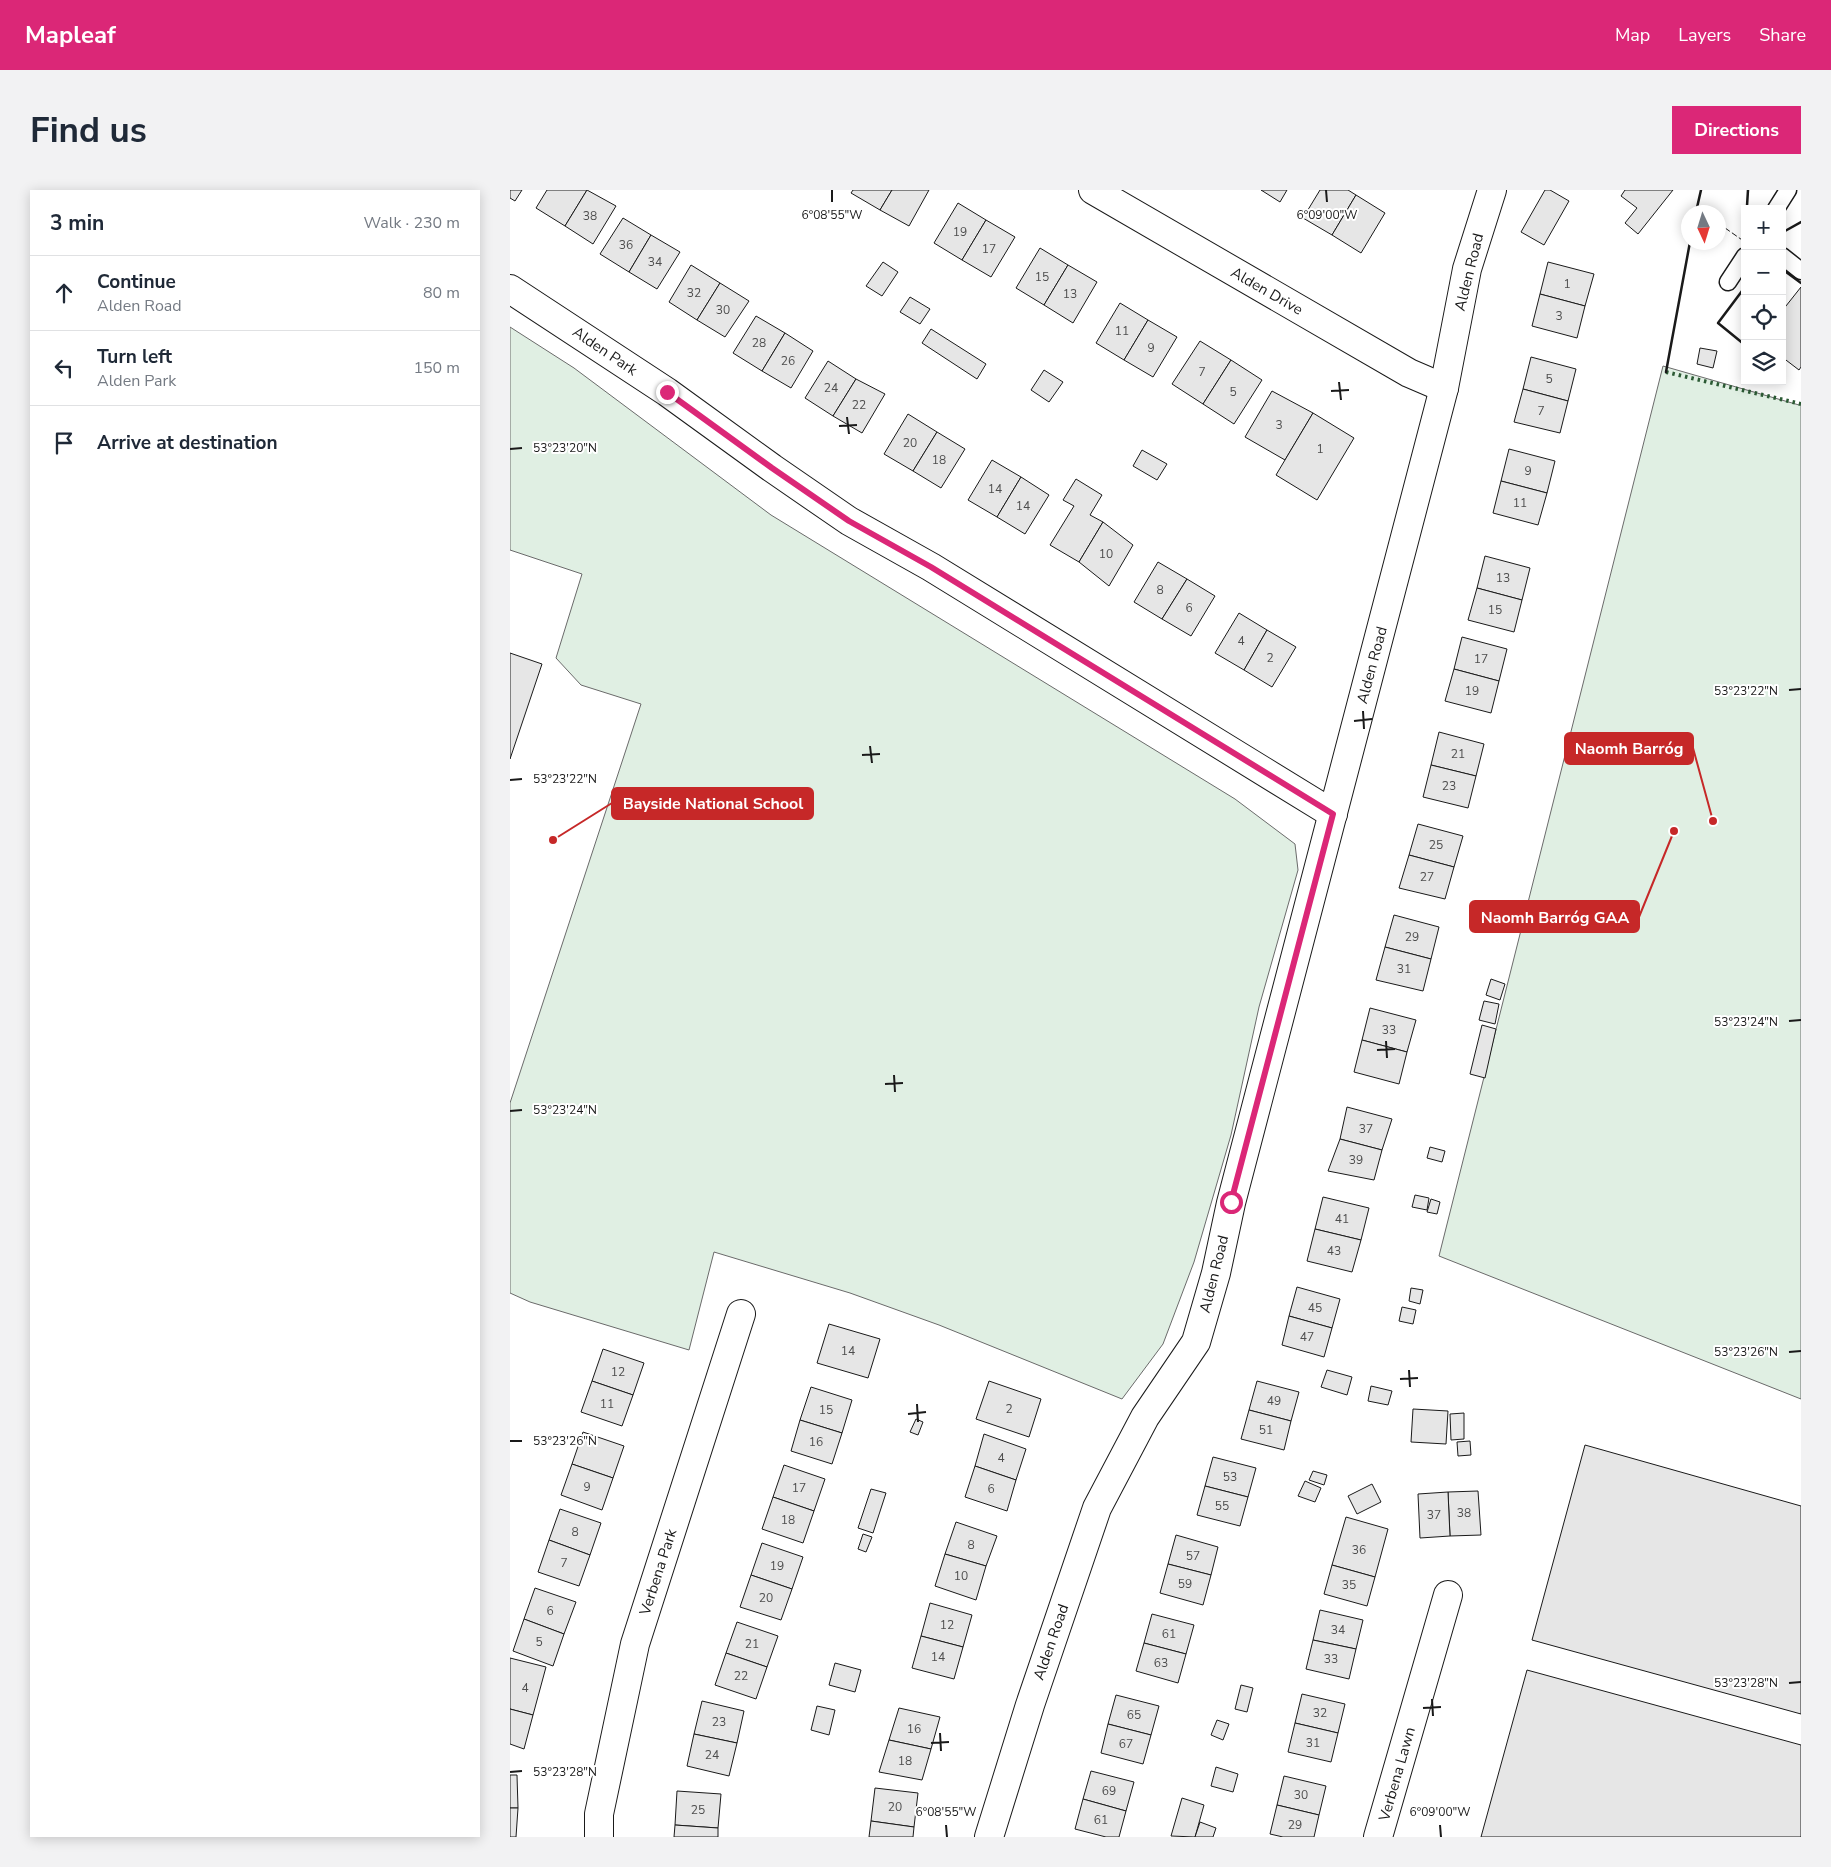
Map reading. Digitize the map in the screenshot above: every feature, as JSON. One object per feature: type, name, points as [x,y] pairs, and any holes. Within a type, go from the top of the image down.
[{"type":"street","name":"Alden Drive","points":[[1093,190],[1409,373],[1444,388]]},
{"type":"street","name":"Alden Road","points":[[989,1837],[1030,1705],[1097,1508],[1145,1417],[1196,1342],[1216,1273],[1231,1202],[1444,388],[1467,269],[1492,190]]},
{"type":"street","name":"Alden Park","points":[[510,289],[667,392],[849,521],[931,567],[1333,814]]},
{"type":"street","name":"Verbena Park","points":[[600,1837],[600,1814],[635,1644],[741,1314]]},
{"type":"street","name":"Verbena Lawn","points":[[1378,1837],[1448,1595]]},
{"type":"lane","points":[[1779,205],[1788,190]]},
{"type":"lane","points":[[1786,259],[1801,271]]},
{"type":"lane","points":[[1728,282],[1741,262]]},
{"type":"green space","points":[[510,327],[574,368],[771,515],[1235,799],[1295,844],[1298,870],[1259,1007],[1231,1135],[1194,1262],[1163,1344],[1122,1399],[939,1325],[850,1293],[714,1252],[689,1350],[530,1302],[510,1293],[510,1103],[641,704],[581,685],[556,658],[582,574],[510,550]]},
{"type":"green space","points":[[1663,366],[1799,405],[1801,403],[1801,1399],[1439,1256]]},
{"type":"building","points":[[510,190],[522,190],[515,201],[510,198]]},
{"type":"building","points":[[547,190],[587,190],[565,226],[536,208]]},
{"type":"building","points":[[587,190],[616,206],[593,244],[565,226]]},
{"type":"building","points":[[853,190],[892,190],[880,210],[851,193]]},
{"type":"building","points":[[892,190],[929,190],[909,226],[880,210]]},
{"type":"building","points":[[1261,190],[1287,190],[1280,202]]},
{"type":"building","points":[[1320,190],[1348,190],[1356,195],[1332,235],[1303,218]]},
{"type":"building","points":[[1545,190],[1550,190],[1569,201],[1544,245],[1521,232]]},
{"type":"building","points":[[1625,190],[1673,190],[1638,234],[1625,223],[1637,208],[1621,196]]},
{"type":"building","points":[[1356,195],[1385,213],[1361,253],[1332,235]]},
{"type":"building","points":[[958,203],[986,220],[962,260],[934,243]]},
{"type":"building","points":[[623,218],[651,235],[629,272],[600,254]]},
{"type":"building","points":[[986,220],[1015,237],[991,277],[962,260]]},
{"type":"building","points":[[651,235],[680,252],[657,289],[629,272]]},
{"type":"building","points":[[1040,248],[1068,265],[1044,305],[1016,288]]},
{"type":"building","points":[[883,262],[898,272],[882,296],[866,286]]},
{"type":"building","points":[[1548,262],[1594,274],[1585,306],[1540,294]]},
{"type":"building","points":[[691,265],[720,283],[697,320],[669,302]]},
{"type":"building","points":[[1068,265],[1097,282],[1073,323],[1044,305]]},
{"type":"building","points":[[720,283],[749,301],[725,337],[697,320]]},
{"type":"building","points":[[1801,287],[1801,367],[1799,370],[1786,360],[1786,306]]},
{"type":"building","points":[[1540,294],[1585,306],[1577,338],[1532,326]]},
{"type":"building","points":[[910,297],[930,309],[920,324],[900,312]]},
{"type":"building","points":[[1120,303],[1148,320],[1124,360],[1096,343]]},
{"type":"building","points":[[756,316],[785,333],[762,371],[733,353]]},
{"type":"building","points":[[1148,320],[1177,337],[1153,377],[1124,360]]},
{"type":"building","points":[[931,329],[986,364],[977,379],[922,343]]},
{"type":"building","points":[[785,333],[813,351],[791,388],[762,371]]},
{"type":"building","points":[[1200,341],[1231,360],[1203,404],[1172,384]]},
{"type":"building","points":[[1700,348],[1717,351],[1713,368],[1697,364]]},
{"type":"building","points":[[1531,357],[1576,369],[1568,401],[1523,389]]},
{"type":"building","points":[[1231,360],[1262,380],[1234,424],[1203,404]]},
{"type":"building","points":[[828,361],[856,379],[833,416],[805,398]]},
{"type":"building","points":[[1044,370],[1063,382],[1049,402],[1031,390]]},
{"type":"building","points":[[856,379],[885,394],[862,433],[833,416]]},
{"type":"building","points":[[1523,389],[1568,401],[1560,433],[1514,422]]},
{"type":"building","points":[[1272,391],[1313,413],[1285,460],[1245,437]]},
{"type":"building","points":[[1313,413],[1354,438],[1317,500],[1276,475]]},
{"type":"building","points":[[908,414],[937,432],[913,471],[884,454]]},
{"type":"building","points":[[937,432],[965,449],[941,488],[913,471]]},
{"type":"building","points":[[1509,449],[1555,461],[1547,493],[1501,481]]},
{"type":"building","points":[[1142,450],[1167,464],[1157,480],[1133,466]]},
{"type":"building","points":[[992,460],[1021,477],[997,517],[968,500]]},
{"type":"building","points":[[1021,477],[1049,495],[1025,534],[997,517]]},
{"type":"building","points":[[1076,479],[1102,495],[1090,515],[1103,522],[1079,562],[1050,545],[1074,506],[1063,500]]},
{"type":"building","points":[[1501,481],[1547,493],[1538,525],[1493,513]]},
{"type":"building","points":[[1103,522],[1133,545],[1109,586],[1079,562]]},
{"type":"building","points":[[1485,556],[1530,568],[1522,600],[1477,588]]},
{"type":"building","points":[[1158,562],[1187,579],[1162,619],[1134,602]]},
{"type":"building","points":[[1187,579],[1215,596],[1191,636],[1162,619]]},
{"type":"building","points":[[1477,588],[1522,600],[1514,632],[1468,620]]},
{"type":"building","points":[[1239,613],[1267,630],[1244,670],[1215,653]]},
{"type":"building","points":[[1267,630],[1296,647],[1272,687],[1244,670]]},
{"type":"building","points":[[1462,637],[1507,649],[1499,681],[1454,669]]},
{"type":"building","points":[[510,653],[542,664],[510,759]]},
{"type":"building","points":[[1454,669],[1499,681],[1491,713],[1445,701]]},
{"type":"building","points":[[1439,732],[1484,744],[1476,776],[1431,765]]},
{"type":"building","points":[[1431,765],[1476,776],[1468,808],[1423,797]]},
{"type":"building","points":[[1418,824],[1463,836],[1454,867],[1409,855]]},
{"type":"building","points":[[1409,855],[1454,867],[1445,899],[1399,888]]},
{"type":"building","points":[[1394,915],[1439,927],[1431,959],[1385,947]]},
{"type":"building","points":[[1385,947],[1431,959],[1423,991],[1376,980]]},
{"type":"building","points":[[1491,979],[1505,984],[1500,1000],[1486,995]]},
{"type":"building","points":[[1484,1001],[1499,1004],[1495,1024],[1479,1020]]},
{"type":"building","points":[[1370,1008],[1416,1020],[1407,1052],[1362,1040]]},
{"type":"building","points":[[1482,1025],[1496,1029],[1485,1078],[1470,1074]]},
{"type":"building","points":[[1362,1040],[1407,1052],[1399,1084],[1354,1072]]},
{"type":"building","points":[[1347,1107],[1392,1119],[1382,1150],[1340,1139]]},
{"type":"building","points":[[1340,1139],[1382,1150],[1374,1180],[1328,1171]]},
{"type":"building","points":[[1430,1147],[1445,1151],[1442,1162],[1427,1158]]},
{"type":"building","points":[[1415,1195],[1429,1198],[1427,1210],[1412,1207]]},
{"type":"building","points":[[1323,1197],[1369,1208],[1361,1240],[1315,1229]]},
{"type":"building","points":[[1431,1199],[1440,1202],[1437,1214],[1427,1212]]},
{"type":"building","points":[[1315,1229],[1361,1240],[1352,1272],[1307,1261]]},
{"type":"building","points":[[1297,1287],[1340,1299],[1332,1328],[1289,1316]]},
{"type":"building","points":[[1411,1288],[1423,1290],[1420,1304],[1409,1301]]},
{"type":"building","points":[[1402,1307],[1416,1310],[1413,1324],[1399,1321]]},
{"type":"building","points":[[1289,1316],[1332,1328],[1324,1357],[1282,1345]]},
{"type":"building","points":[[829,1324],[880,1339],[868,1378],[817,1363]]},
{"type":"building","points":[[603,1349],[644,1363],[633,1395],[592,1381]]},
{"type":"building","points":[[1327,1370],[1352,1377],[1347,1395],[1321,1387]]},
{"type":"building","points":[[592,1381],[633,1395],[622,1426],[581,1412]]},
{"type":"building","points":[[989,1381],[1041,1399],[1029,1437],[976,1419]]},
{"type":"building","points":[[1257,1381],[1299,1392],[1291,1421],[1249,1410]]},
{"type":"building","points":[[1371,1386],[1392,1391],[1388,1405],[1368,1401]]},
{"type":"building","points":[[811,1387],[852,1400],[842,1433],[800,1420]]},
{"type":"building","points":[[1413,1409],[1448,1411],[1446,1444],[1411,1442]]},
{"type":"building","points":[[1249,1410],[1291,1421],[1284,1450],[1241,1439]]},
{"type":"building","points":[[1464,1413],[1464,1439],[1451,1440],[1450,1414]]},
{"type":"building","points":[[916,1419],[923,1422],[918,1435],[910,1432]]},
{"type":"building","points":[[800,1420],[842,1433],[832,1464],[791,1451]]},
{"type":"building","points":[[583,1432],[624,1446],[613,1478],[572,1464]]},
{"type":"building","points":[[984,1434],[1026,1449],[1016,1480],[975,1466]]},
{"type":"building","points":[[1470,1441],[1471,1455],[1458,1456],[1457,1442]]},
{"type":"building","points":[[1585,1445],[1801,1506],[1801,1714],[1532,1640]]},
{"type":"building","points":[[1213,1457],[1256,1468],[1248,1497],[1205,1486]]},
{"type":"building","points":[[572,1464],[613,1478],[602,1510],[561,1495]]},
{"type":"building","points":[[784,1465],[825,1479],[814,1511],[773,1497]]},
{"type":"building","points":[[975,1466],[1016,1480],[1007,1511],[965,1497]]},
{"type":"building","points":[[1313,1471],[1327,1475],[1324,1485],[1309,1480]]},
{"type":"building","points":[[1305,1481],[1321,1488],[1315,1502],[1298,1496]]},
{"type":"building","points":[[1372,1484],[1381,1502],[1357,1514],[1348,1496]]},
{"type":"building","points":[[1205,1486],[1248,1497],[1240,1526],[1197,1515]]},
{"type":"building","points":[[871,1489],[886,1493],[873,1533],[858,1528]]},
{"type":"building","points":[[1478,1491],[1481,1535],[1450,1536],[1448,1492]]},
{"type":"building","points":[[1448,1492],[1450,1536],[1420,1538],[1418,1494]]},
{"type":"building","points":[[773,1497],[814,1511],[803,1543],[762,1529]]},
{"type":"building","points":[[560,1509],[601,1523],[590,1555],[549,1540]]},
{"type":"building","points":[[1346,1517],[1388,1529],[1375,1577],[1332,1565]]},
{"type":"building","points":[[956,1522],[997,1536],[986,1566],[945,1554]]},
{"type":"building","points":[[863,1534],[872,1537],[866,1552],[858,1549]]},
{"type":"building","points":[[1176,1535],[1218,1547],[1211,1575],[1168,1564]]},
{"type":"building","points":[[549,1540],[590,1555],[579,1586],[538,1572]]},
{"type":"building","points":[[762,1543],[803,1557],[792,1589],[751,1575]]},
{"type":"building","points":[[945,1554],[986,1566],[976,1600],[935,1586]]},
{"type":"building","points":[[1168,1564],[1211,1575],[1203,1605],[1160,1593]]},
{"type":"building","points":[[1332,1565],[1375,1577],[1367,1606],[1324,1594]]},
{"type":"building","points":[[751,1575],[792,1589],[781,1620],[740,1607]]},
{"type":"building","points":[[535,1588],[576,1602],[564,1634],[524,1619]]},
{"type":"building","points":[[930,1603],[972,1615],[963,1647],[921,1636]]},
{"type":"building","points":[[1320,1610],[1363,1620],[1356,1649],[1313,1640]]},
{"type":"building","points":[[1152,1614],[1194,1625],[1186,1654],[1144,1643]]},
{"type":"building","points":[[524,1619],[564,1634],[553,1666],[513,1651]]},
{"type":"building","points":[[737,1622],[778,1636],[767,1667],[726,1653]]},
{"type":"building","points":[[921,1636],[963,1647],[954,1679],[912,1668]]},
{"type":"building","points":[[1313,1640],[1356,1649],[1349,1679],[1306,1669]]},
{"type":"building","points":[[1144,1643],[1186,1654],[1178,1683],[1136,1671]]},
{"type":"building","points":[[726,1653],[767,1667],[756,1699],[715,1685]]},
{"type":"building","points":[[510,1658],[546,1667],[533,1715],[510,1709]]},
{"type":"building","points":[[835,1663],[861,1670],[855,1692],[829,1685]]},
{"type":"building","points":[[1527,1670],[1801,1745],[1801,1837],[1481,1837]]},
{"type":"building","points":[[1241,1685],[1253,1688],[1247,1712],[1235,1709]]},
{"type":"building","points":[[1302,1694],[1345,1704],[1338,1733],[1295,1723]]},
{"type":"building","points":[[1116,1695],[1159,1706],[1151,1735],[1108,1724]]},
{"type":"building","points":[[702,1701],[744,1711],[737,1743],[694,1734]]},
{"type":"building","points":[[817,1706],[835,1710],[829,1735],[811,1730]]},
{"type":"building","points":[[899,1708],[940,1717],[931,1749],[889,1740]]},
{"type":"building","points":[[510,1709],[533,1715],[524,1749],[510,1744]]},
{"type":"building","points":[[1217,1720],[1229,1724],[1223,1740],[1211,1735]]},
{"type":"building","points":[[1295,1723],[1338,1733],[1331,1762],[1288,1752]]},
{"type":"building","points":[[1108,1724],[1151,1735],[1143,1764],[1101,1753]]},
{"type":"building","points":[[694,1734],[737,1743],[729,1776],[687,1766]]},
{"type":"building","points":[[889,1740],[931,1749],[922,1780],[879,1772]]},
{"type":"building","points":[[1216,1767],[1238,1774],[1233,1792],[1211,1786]]},
{"type":"building","points":[[1091,1771],[1134,1782],[1126,1811],[1083,1799]]},
{"type":"building","points":[[510,1775],[517,1775],[518,1808],[510,1808]]},
{"type":"building","points":[[1284,1776],[1326,1786],[1319,1815],[1277,1805]]},
{"type":"building","points":[[875,1788],[918,1793],[914,1827],[871,1821]]},
{"type":"building","points":[[677,1791],[721,1794],[718,1828],[675,1825]]},
{"type":"building","points":[[1182,1798],[1204,1805],[1195,1837],[1171,1836]]},
{"type":"building","points":[[1083,1799],[1126,1811],[1119,1837],[1106,1837],[1075,1829]]},
{"type":"building","points":[[1277,1805],[1319,1815],[1314,1837],[1283,1837],[1270,1834]]},
{"type":"building","points":[[510,1808],[518,1808],[516,1837],[510,1837]]},
{"type":"building","points":[[871,1821],[914,1827],[913,1837],[869,1837]]},
{"type":"building","points":[[1200,1822],[1216,1828],[1213,1837],[1195,1837]]},
{"type":"building","points":[[675,1825],[718,1828],[718,1837],[674,1837]]},
{"type":"hedge","points":[[1666,372],[1801,404]]},
{"type":"fence","points":[[1726,229],[1741,239]]},
{"type":"wall","points":[[1698,205],[1701,190]]},
{"type":"wall","points":[[1747,205],[1748,190]]},
{"type":"wall","points":[[1786,230],[1801,222]]},
{"type":"wall","points":[[1666,372],[1689,250]]},
{"type":"wall","points":[[1786,272],[1801,283]]},
{"type":"wall","points":[[1741,292],[1718,323],[1741,342]]},
{"type":"place","name":"Naomh Barróg","points":[[1713,821]]},
{"type":"place","name":"Naomh Barróg GAA","points":[[1674,831]]},
{"type":"place","name":"Bayside National School","points":[[553,840]]},
{"type":"route","points":[[667,392],[849,521],[931,567],[1333,814],[1231,1202]]}]
